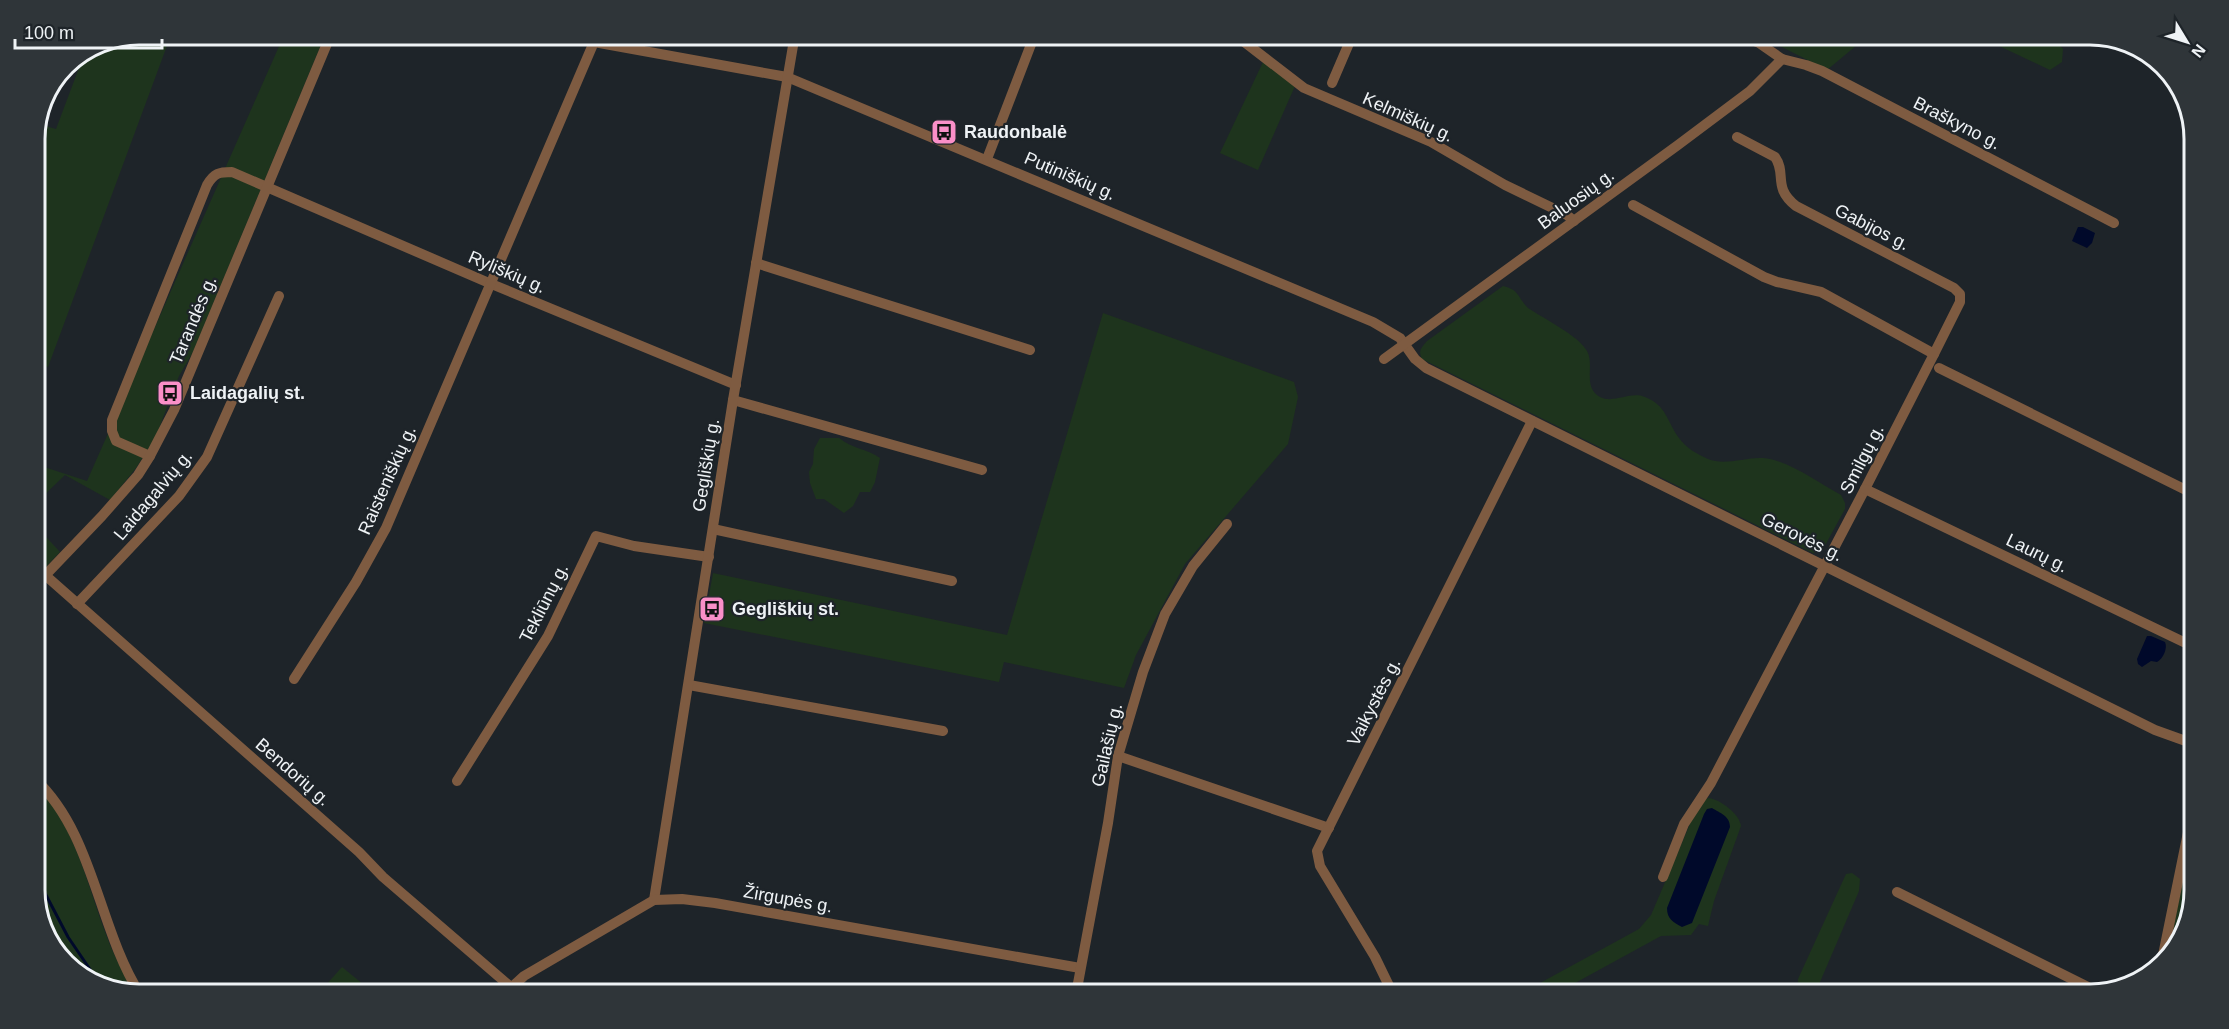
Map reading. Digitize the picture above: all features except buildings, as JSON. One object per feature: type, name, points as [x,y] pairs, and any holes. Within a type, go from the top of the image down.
[{"type":"street","name":"Tarandės g.","points":[[45,575],[120,497],[150,456],[174,410],[326,45]]},
{"type":"street","name":"Raisteniškių g.","points":[[294,679],[356,582],[386,528],[593,45]]},
{"type":"street","name":"Putiniškių g.","points":[[611,45],[787,77],[1373,322],[1395,334],[1405,344]]},
{"type":"street","name":"Gegliškių g.","points":[[654,900],[733,400],[793,45]]},
{"type":"street","points":[[987,159],[1031,45]]},
{"type":"street","name":"Kelmiškių g.","points":[[1248,45],[1305,88],[1431,142],[1505,185],[1567,215],[1574,221]]},
{"type":"street","points":[[1332,83],[1348,45]]},
{"type":"street","name":"Braškyno g.","points":[[1762,45],[1782,59],[1822,71],[2114,223]]},
{"type":"street","name":"Baluosių g.","points":[[1384,359],[1749,91],[1782,59]]},
{"type":"street","name":"Gabijos g.","points":[[1737,137],[1775,157],[1779,162],[1781,186],[1789,200],[1796,206],[1954,288],[1960,294],[1960,302],[1934,354]]},
{"type":"street","name":"Ryliškių g.","points":[[150,456],[116,441],[112,431],[112,420],[207,185],[213,175],[220,172],[232,172],[489,283],[736,385]]},
{"type":"street","points":[[1633,205],[1764,277],[1821,292],[1934,354]]},
{"type":"street","points":[[756,263],[1030,350]]},
{"type":"street","name":"Laidagalvių g.","points":[[77,604],[165,512],[207,457],[279,296]]},
{"type":"street","name":"Gerovės g.","points":[[1405,344],[1415,359],[1426,368],[2155,730],[2184,740]]},
{"type":"street","name":"Smilgų g.","points":[[1664,877],[1684,824],[1711,783],[1934,354]]},
{"type":"street","points":[[1938,368],[2184,489]]},
{"type":"street","points":[[733,400],[982,470]]},
{"type":"street","name":"Vaikystės g.","points":[[1388,984],[1375,957],[1320,866],[1317,851],[1532,421]]},
{"type":"street","name":"Laurų g.","points":[[1865,489],[2184,642]]},
{"type":"street","name":"Gailašių g.","points":[[1078,984],[1108,823],[1118,756],[1143,672],[1165,614],[1193,566],[1227,524]]},
{"type":"street","points":[[713,529],[951,581]]},
{"type":"street","name":"Tekliūnų g.","points":[[457,781],[548,636],[596,536],[634,546],[709,557]]},
{"type":"street","name":"Bendorių g.","points":[[45,575],[359,852],[383,877],[508,984]]},
{"type":"street","points":[[689,685],[943,731]]},
{"type":"street","points":[[1118,756],[1329,828]]},
{"type":"street","points":[[45,790],[55,801],[76,836],[118,951],[135,984]]},
{"type":"street","points":[[2165,947],[2184,852]]},
{"type":"street","points":[[1897,892],[2082,984]]},
{"type":"street","name":"Žirgupės g.","points":[[520,984],[524,976],[654,900],[682,899],[1080,968]]},
{"type":"green space","points":[[167,45],[48,367],[45,366],[45,133],[46,126],[56,129],[80,66],[109,50],[121,47]]},
{"type":"green space","points":[[280,45],[321,45],[193,352],[179,376],[156,436],[136,468],[110,500],[65,475],[45,494],[45,467],[87,481]]},
{"type":"green space","points":[[1777,45],[1857,45],[1827,70]]},
{"type":"green space","points":[[1997,45],[2060,45],[2063,49],[2062,62],[2050,70]]},
{"type":"green space","points":[[1263,62],[1295,86],[1258,170],[1220,153]]},
{"type":"green space","points":[[1503,286],[1518,294],[1528,308],[1569,333],[1583,345],[1589,357],[1590,382],[1595,393],[1600,397],[1611,399],[1634,395],[1645,397],[1662,409],[1685,445],[1704,457],[1721,462],[1756,458],[1773,460],[1793,467],[1841,495],[1845,509],[1822,551],[1813,553],[1422,359],[1421,350],[1427,341]]},
{"type":"green space","points":[[1103,313],[1294,382],[1298,397],[1288,444],[1185,564],[1136,655],[1124,688],[1004,662],[999,682],[704,623],[713,573],[1007,635]]},
{"type":"green space","points":[[820,438],[839,438],[880,458],[875,482],[870,492],[860,492],[853,506],[844,513],[824,499],[816,499],[810,483],[809,472],[813,464],[814,449]]},
{"type":"green space","points":[[45,536],[60,552],[45,568]]},
{"type":"green space","points":[[45,795],[71,837],[120,966],[130,983],[103,977],[82,965],[64,947],[52,926],[45,896]]},
{"type":"green space","points":[[1713,799],[1729,808],[1740,821],[1741,826],[1714,901],[1708,926],[1699,924],[1691,935],[1661,936],[1573,984],[1538,984],[1639,929],[1651,915],[1696,810],[1703,800]]},
{"type":"green space","points":[[1852,873],[1860,879],[1859,891],[1819,984],[1798,984],[1798,979],[1846,874]]},
{"type":"green space","points":[[2184,875],[2182,908],[2171,936]]},
{"type":"green space","points":[[342,967],[363,984],[327,984]]},
{"type":"water","points":[[2078,227],[2095,233],[2092,243],[2087,248],[2072,241]]},
{"type":"water","points":[[2147,636],[2165,642],[2166,647],[2159,661],[2151,661],[2142,667],[2138,664],[2137,659]]},
{"type":"water","points":[[1712,808],[1726,817],[1730,827],[1692,923],[1682,927],[1671,920],[1667,908],[1704,814],[1707,809]]},
{"type":"waterway","points":[[45,893],[68,937],[91,970]]},
{"type":"place","name":"Raudonbalė","points":[[944,132]]},
{"type":"place","name":"Laidagalių st.","points":[[170,393]]},
{"type":"place","name":"Gegliškių st.","points":[[712,609]]}]
